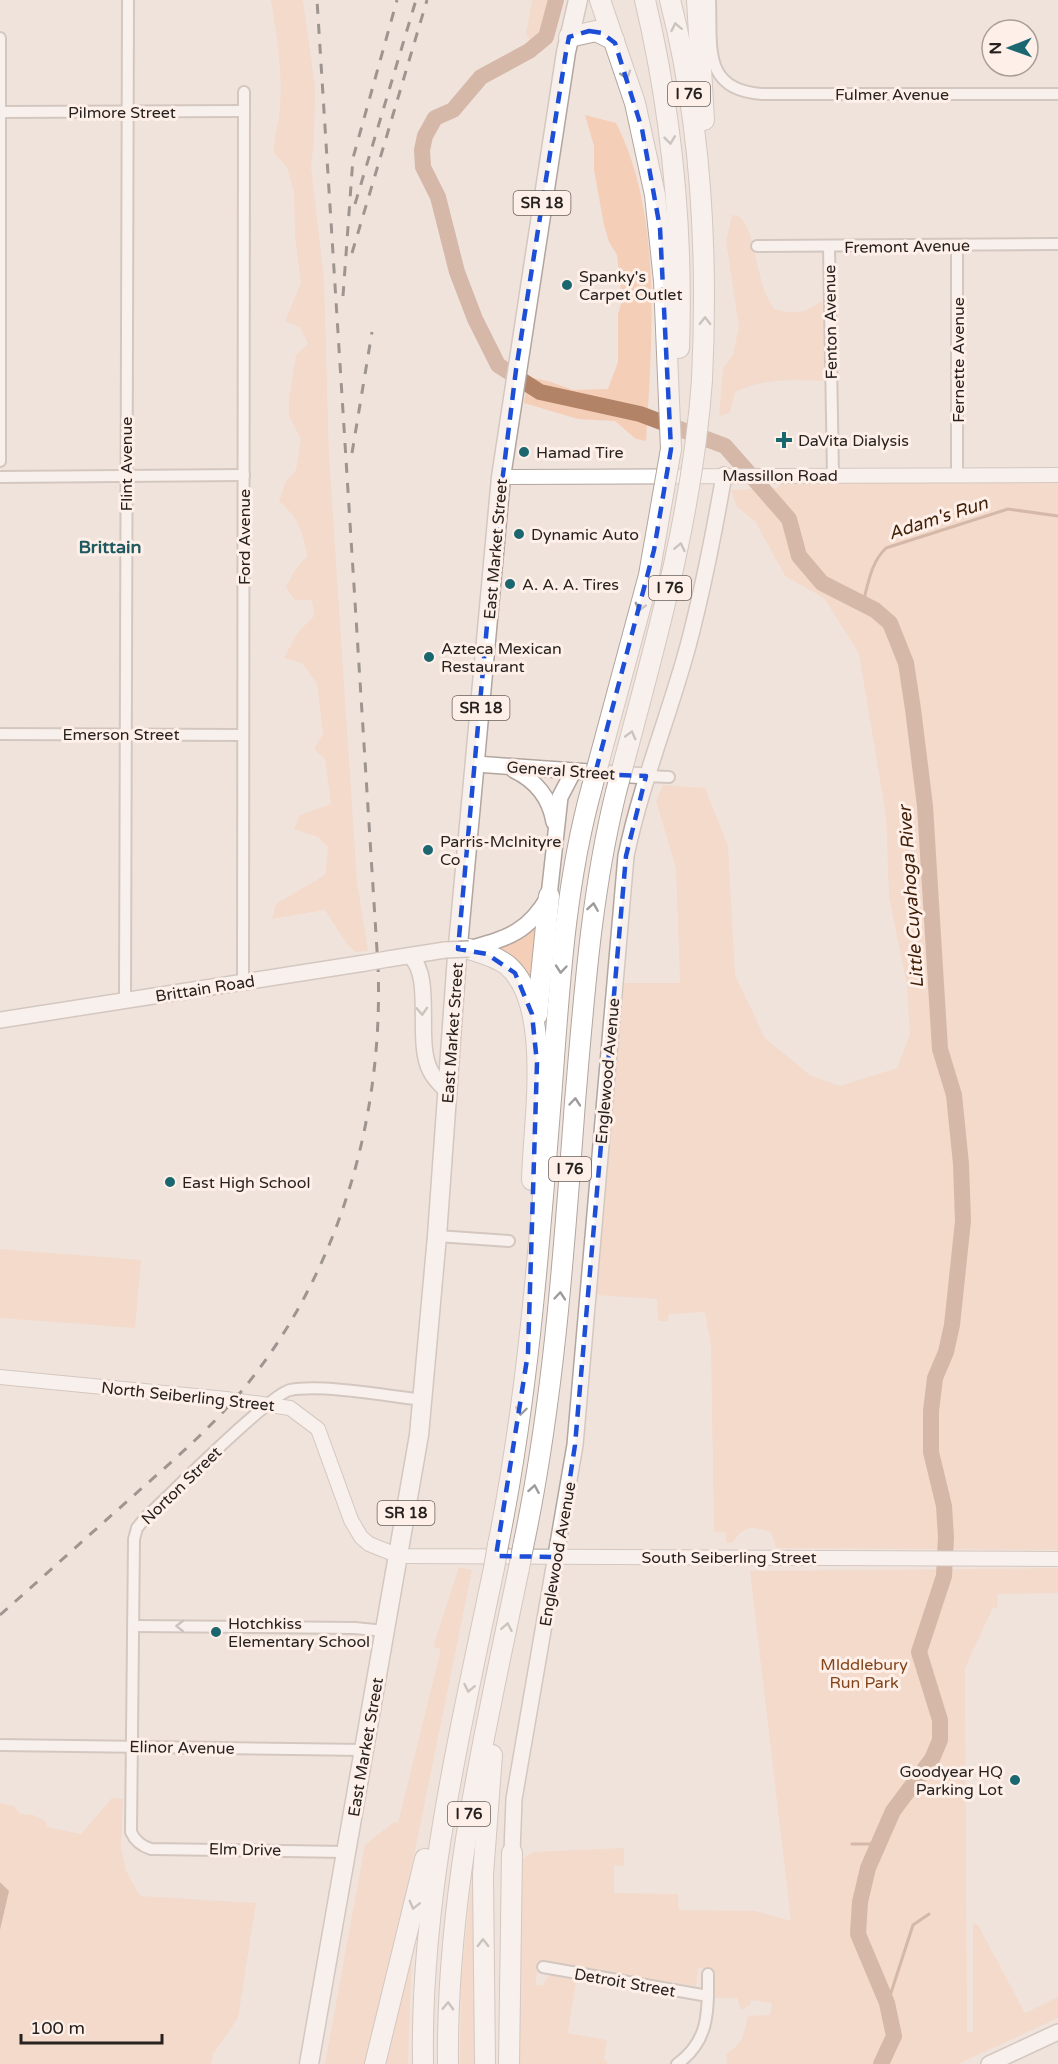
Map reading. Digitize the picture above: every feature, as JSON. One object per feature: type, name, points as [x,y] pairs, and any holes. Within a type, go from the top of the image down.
[{"type":"highway","points":[[600,0],[642,129],[655,195],[673,379]]},
{"type":"highway","name":"I 76","points":[[423,2064],[423,1995],[431,1895],[461,1726],[494,1568],[514,1455],[528,1353],[563,949],[575,864],[592,787],[649,575],[671,449],[680,266],[667,108],[645,0]]},
{"type":"highway","name":"I 76","points":[[448,2064],[448,2005],[456,1905],[470,1808],[537,1473],[559,1310],[591,923],[600,862],[683,532],[695,460],[702,380],[705,283],[700,189],[691,109],[670,0]]},
{"type":"highway","points":[[697,0],[704,125],[700,189]]},
{"type":"highway","points":[[569,37],[597,31],[614,40]]},
{"type":"highway","points":[[535,1033],[549,896]]},
{"type":"highway","points":[[469,949],[498,959],[515,973],[526,994],[535,1033],[537,1063],[528,1353]]},
{"type":"highway","points":[[485,2064],[483,1875],[498,1668]]},
{"type":"highway","points":[[375,2064],[440,1798],[461,1726]]},
{"type":"highway","points":[[510,2056],[512,1853]]},
{"type":"main road","name":"East Market Street","points":[[309,2064],[399,1556],[423,1400],[501,477],[569,37],[578,0]]},
{"type":"main road","name":"Englewood Avenue","points":[[512,1853],[514,1799],[558,1557],[575,1445],[626,856],[646,776],[688,648],[709,563],[724,476]]},
{"type":"main road","name":"General Street","points":[[476,764],[646,776]]},
{"type":"main road","points":[[509,767],[528,777],[542,792],[555,825]]},
{"type":"main road","points":[[549,896],[555,825],[562,790],[573,772]]},
{"type":"main road","name":"Brittain Road","points":[[0,1020],[445,950],[469,949],[509,937],[520,931],[532,920],[549,896]]},
{"type":"main road","points":[[410,956],[421,978],[426,1060],[434,1078],[448,1092]]},
{"type":"main road","points":[[989,2064],[1058,2032]]},
{"type":"street","name":"Flint Avenue","points":[[124,1001],[128,0]]},
{"type":"street","name":"Fulmer Avenue","points":[[710,0],[715,68],[728,85],[739,92],[762,94],[1058,94]]},
{"type":"street","points":[[0,38],[0,461]]},
{"type":"street","name":"Ford Avenue","points":[[243,92],[243,982]]},
{"type":"street","name":"Pilmore Street","points":[[0,112],[244,111]]},
{"type":"street","name":"Fremont Avenue","points":[[757,246],[1058,244]]},
{"type":"street","name":"Fernette Avenue","points":[[957,245],[957,475]]},
{"type":"street","name":"Fenton Avenue","points":[[829,246],[833,475]]},
{"type":"street","points":[[0,477],[244,475]]},
{"type":"street","name":"Massillon Road","points":[[501,477],[1058,475]]},
{"type":"street","name":"Emerson Street","points":[[0,734],[243,735]]},
{"type":"street","points":[[646,776],[669,777]]},
{"type":"street","points":[[437,1236],[509,1241]]},
{"type":"street","name":"North Seiberling Street","points":[[0,1377],[271,1404],[300,1414],[318,1429],[356,1531],[369,1544],[399,1556]]},
{"type":"street","name":"Norton Street","points":[[144,1847],[134,1839],[131,1832],[134,1539],[136,1528],[240,1429],[289,1390],[309,1389],[423,1400]]},
{"type":"street","name":"South Seiberling Street","points":[[399,1556],[1058,1559]]},
{"type":"street","points":[[134,1626],[355,1628],[385,1631]]},
{"type":"street","name":"Elinor Avenue","points":[[0,1745],[364,1750]]},
{"type":"street","name":"Elm Drive","points":[[144,1847],[346,1852]]},
{"type":"street","name":"Detroit Street","points":[[543,1967],[708,1996]]},
{"type":"street","points":[[677,2064],[697,2045],[702,2036],[707,2020],[708,1974]]},
{"type":"highlighted area","points":[[589,31],[602,33],[615,43],[642,129],[660,228],[671,449],[654,550],[595,774],[646,776],[626,856],[575,1445],[558,1557],[496,1556],[528,1353],[537,1063],[532,1014],[515,973],[487,954],[458,949],[494,547],[516,370],[569,37]]},
{"type":"green space","points":[[271,0],[303,0],[315,87],[314,143],[311,166],[324,280],[329,456],[357,882],[368,951],[356,952],[347,944],[325,910],[272,919],[276,904],[325,875],[328,847],[318,837],[294,829],[300,815],[331,804],[325,759],[314,749],[323,734],[317,684],[302,663],[284,658],[298,632],[314,616],[312,600],[295,600],[286,587],[295,570],[307,556],[299,526],[291,513],[279,501],[286,481],[296,470],[301,439],[289,416],[289,398],[296,355],[308,344],[300,327],[285,321],[301,283],[295,235],[294,192],[287,167],[274,153],[281,87]]},
{"type":"green space","points":[[532,0],[556,0],[546,37],[536,46],[526,35]]},
{"type":"green space","points":[[585,115],[616,123],[631,159],[641,197],[648,237],[652,320],[646,441],[636,439],[615,421],[578,419],[524,403],[528,377],[573,390],[608,389],[618,362],[618,314],[622,300],[617,255],[609,242],[604,225],[594,170],[594,146]]},
{"type":"green space","points":[[732,215],[742,219],[749,232],[763,288],[774,309],[787,312],[805,311],[821,301],[825,307],[825,381],[779,381],[746,387],[735,392],[730,413],[719,416],[723,369],[733,354],[739,327],[726,241]]},
{"type":"green space","points":[[1058,481],[1058,1550],[776,1548],[771,1532],[751,1527],[740,1533],[732,1543],[726,1543],[726,1532],[714,1532],[711,1347],[705,1312],[669,1314],[668,1321],[658,1321],[657,1299],[596,1295],[621,983],[680,983],[676,868],[656,801],[663,785],[705,788],[728,846],[735,975],[765,1038],[810,1075],[840,1086],[897,1068],[910,1035],[907,985],[889,897],[886,816],[859,654],[824,598],[785,576],[755,521],[737,507],[731,490],[778,488],[780,483]]},
{"type":"green space","points":[[539,916],[534,992],[491,946]]},
{"type":"green space","points":[[0,1249],[141,1260],[135,1328],[0,1318]]},
{"type":"green space","points":[[459,1567],[472,1570],[386,1993],[366,2064],[325,2064],[365,1845],[394,1822],[398,1823],[441,1649],[433,1647]]},
{"type":"green space","name":"MIddlebury Run Park","points":[[1058,1568],[1058,1593],[998,1594],[997,1609],[993,1607],[965,1668],[967,2033],[973,2032],[973,1923],[978,1925],[1025,2013],[1058,1997],[1058,2018],[958,2064],[727,2064],[726,2054],[742,2039],[748,2016],[770,2015],[772,2003],[751,2000],[750,2005],[741,2010],[737,1998],[714,1998],[713,1969],[698,1968],[696,1986],[537,1962],[536,1985],[543,1985],[549,1975],[576,1980],[568,2033],[607,2040],[604,2058],[608,2064],[515,2064],[520,1861],[533,1852],[624,1848],[624,1866],[614,1865],[614,1893],[678,1894],[679,1910],[756,1911],[791,1921],[750,1571]]},
{"type":"green space","points":[[112,1798],[123,1799],[121,1847],[126,1871],[140,1896],[256,1903],[238,2018],[213,2054],[211,2064],[0,2064],[0,1930],[9,1891],[0,1882],[0,1803],[13,1806],[21,1814],[33,1815],[45,1821],[47,1827],[81,1834]]},
{"type":"green space","points":[[473,1868],[477,1868],[479,2064],[460,2064],[461,1978]]},
{"type":"green space","points":[[412,1948],[408,2064],[380,2064]]},
{"type":"shaded area","points":[[0,1882],[9,1891],[0,1930]]},
{"type":"waterway","name":"Little Cuyahoga River","points":[[556,0],[546,37],[529,51],[481,77],[453,110],[435,118],[425,136],[422,150],[423,167],[438,197],[457,272],[475,319],[498,365],[540,392],[640,414],[725,446],[789,519],[799,556],[822,583],[875,610],[890,623],[906,663],[925,806],[940,1049],[954,1095],[961,1164],[963,1221],[952,1325],[946,1352],[935,1378],[931,1411],[931,1452],[944,1506],[946,1537],[944,1576],[919,1652],[940,1720],[940,1740],[932,1759],[893,1811],[868,1868],[860,1902],[858,1934],[887,2003],[894,2036],[881,2064]]},
{"type":"waterway","name":"Adam's Run","points":[[863,603],[873,567],[886,548],[1008,509],[1058,516]]},
{"type":"waterway","points":[[852,1844],[879,1844]]},
{"type":"waterway","points":[[887,2005],[913,1925],[929,1914]]},
{"type":"railway","points":[[0,1615],[215,1421],[275,1347],[304,1298],[329,1246],[348,1192],[363,1136],[373,1080],[378,1023],[378,966],[317,0]]},
{"type":"railway","points":[[343,296],[353,158],[397,0]]},
{"type":"railway","points":[[355,204],[416,0]]},
{"type":"railway","points":[[352,253],[427,0]]},
{"type":"railway","points":[[352,453],[372,332]]},
{"type":"place","name":"Spanky's Carpet Outlet","points":[[567,285]]},
{"type":"place","name":"DaVita Dialysis","points":[[784,440]]},
{"type":"place","name":"Hamad Tire","points":[[524,452]]},
{"type":"place","name":"Dynamic Auto","points":[[519,534]]},
{"type":"place","name":"A. A. A. Tires","points":[[510,584]]},
{"type":"place","name":"Azteca Mexican Restaurant","points":[[429,657]]},
{"type":"place","name":"Parris-McInityre Co","points":[[428,850]]},
{"type":"place","name":"East High School","points":[[170,1182]]},
{"type":"place","name":"Hotchkiss Elementary School","points":[[216,1632]]},
{"type":"place","name":"Goodyear HQ Parking Lot","points":[[1015,1780]]},
{"type":"district","name":"Brittain","points":[[110,547]]}]
